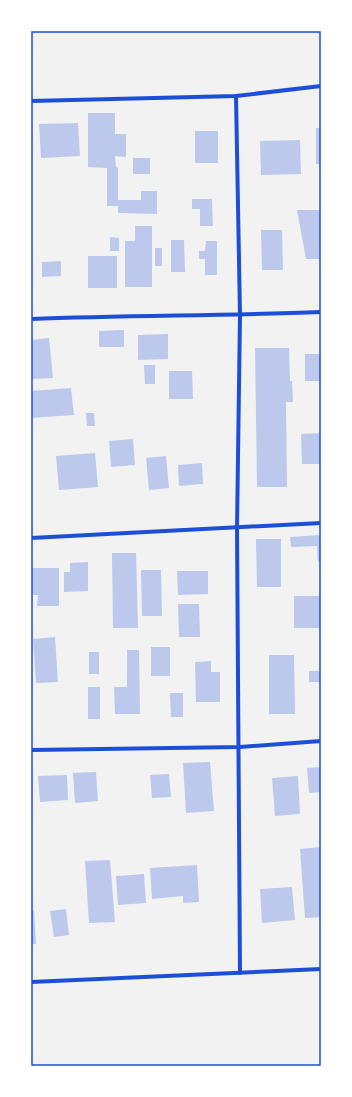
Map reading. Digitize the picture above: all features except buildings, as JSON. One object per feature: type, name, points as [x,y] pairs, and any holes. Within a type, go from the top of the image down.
[{"type":"street","points":[[31,101],[236,96],[321,86]]},
{"type":"street","points":[[236,96],[240,315],[237,528],[240,747],[240,973]]},
{"type":"street","points":[[31,319],[119,315],[240,315],[321,312]]},
{"type":"street","points":[[31,538],[321,523]]},
{"type":"street","points":[[31,750],[240,747],[321,740]]},
{"type":"street","points":[[31,982],[321,969]]}]
